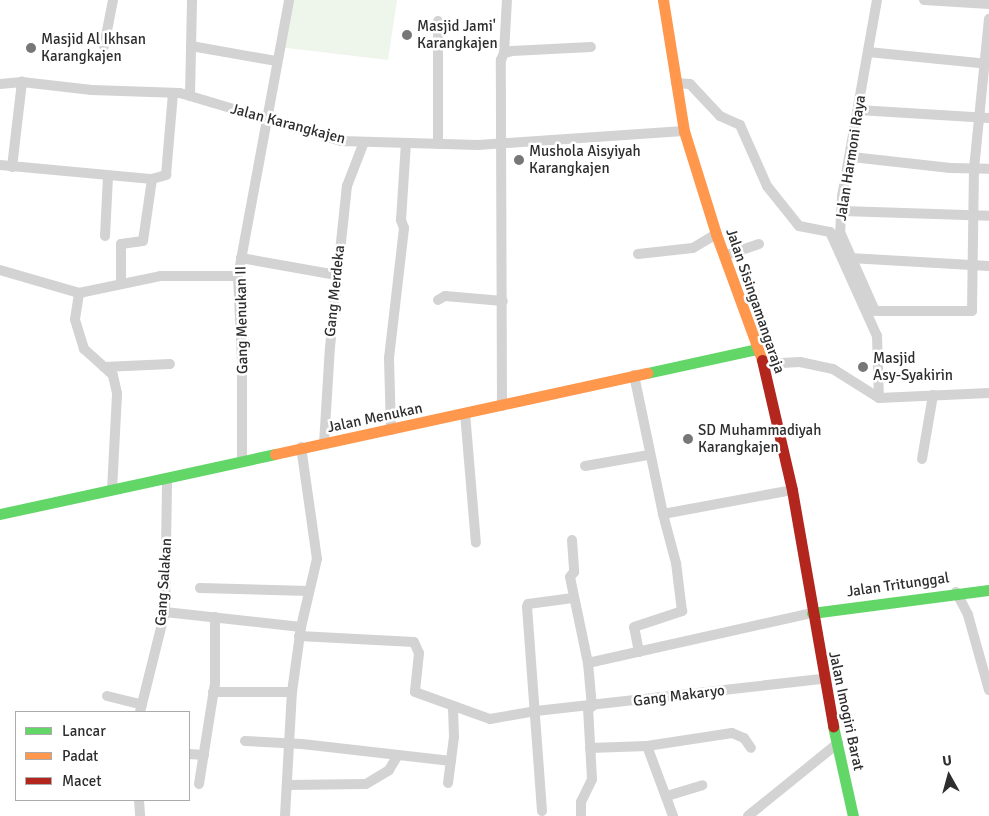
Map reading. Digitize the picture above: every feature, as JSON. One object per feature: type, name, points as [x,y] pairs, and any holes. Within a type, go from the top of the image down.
[{"type":"main road","name":"Jalan Sisingamangaraja","points":[[663,0],[684,131],[716,234],[763,364],[792,490],[812,613]]},
{"type":"main road","name":"Jalan Menukan","points":[[0,514],[757,349]]},
{"type":"main road","name":"Jalan Tritunggal","points":[[812,613],[956,592],[989,590]]},
{"type":"main road","name":"Jalan Imogiri Barat","points":[[812,613],[822,679],[853,816]]},
{"type":"street","points":[[104,46],[113,0]]},
{"type":"street","points":[[190,96],[192,0]]},
{"type":"street","name":"Gang Menukan II","points":[[242,461],[242,361],[238,276],[264,120],[289,0]]},
{"type":"street","points":[[502,406],[501,60],[504,53],[507,0]]},
{"type":"street","name":"Jalan Harmoni Raya","points":[[877,0],[858,110],[852,158],[842,197],[840,232],[875,311],[972,311],[970,265]]},
{"type":"street","points":[[924,0],[969,1],[989,4]]},
{"type":"street","points":[[970,265],[974,169],[985,117],[989,19]]},
{"type":"street","points":[[438,21],[438,144]]},
{"type":"street","points":[[191,46],[276,62]]},
{"type":"street","points":[[504,53],[591,48]]},
{"type":"street","points":[[868,52],[987,64]]},
{"type":"street","points":[[12,167],[22,82]]},
{"type":"street","name":"Jalan Karangkajen","points":[[0,84],[22,82],[92,90],[190,96],[264,120],[341,141],[502,144],[684,131]]},
{"type":"street","name":"Jalan Harmoni Raya","points":[[676,82],[690,84],[720,116],[740,125],[767,186],[799,226],[830,232],[877,336],[879,398]]},
{"type":"street","points":[[0,165],[152,179],[168,173],[173,94]]},
{"type":"street","points":[[858,110],[985,117]]},
{"type":"street","name":"Gang Merdeka","points":[[324,444],[336,276],[347,186],[364,142]]},
{"type":"street","points":[[391,430],[389,358],[404,228],[401,220],[406,143]]},
{"type":"street","points":[[852,158],[989,169]]},
{"type":"street","points":[[104,236],[108,176]]},
{"type":"street","points":[[121,284],[121,244],[143,242],[152,179]]},
{"type":"street","points":[[842,211],[989,216]]},
{"type":"street","points":[[638,254],[693,248],[716,234]]},
{"type":"street","points":[[724,256],[759,244]]},
{"type":"street","points":[[241,258],[336,276]]},
{"type":"street","points":[[850,258],[989,266]]},
{"type":"street","points":[[0,270],[79,293],[161,276],[238,276]]},
{"type":"street","points":[[79,293],[75,319],[84,349],[113,375],[117,393],[112,490]]},
{"type":"street","points":[[438,300],[445,296],[503,301]]},
{"type":"street","points":[[763,364],[800,362],[833,369],[879,398],[989,393]]},
{"type":"street","points":[[104,367],[170,364]]},
{"type":"street","points":[[634,375],[648,455],[676,563],[682,611],[634,627],[639,652]]},
{"type":"street","points":[[922,459],[933,396]]},
{"type":"street","points":[[465,413],[476,544]]},
{"type":"street","points":[[285,816],[291,744],[288,719],[300,631],[317,560],[317,541],[302,447]]},
{"type":"street","points":[[585,466],[648,455]]},
{"type":"street","name":"Gang Salakan","points":[[141,708],[164,612],[167,478]]},
{"type":"street","points":[[663,514],[792,490]]},
{"type":"street","points":[[572,540],[574,572],[570,577],[588,663],[590,707],[592,779],[581,804],[581,816]]},
{"type":"street","points":[[200,588],[309,591]]},
{"type":"street","points":[[956,592],[968,615],[989,690]]},
{"type":"street","points":[[542,811],[528,604],[573,598]]},
{"type":"street","points":[[164,612],[216,617],[300,631]]},
{"type":"street","points":[[588,663],[812,613]]},
{"type":"street","points":[[199,784],[213,692],[216,617]]},
{"type":"street","name":"Gang Makaryo","points":[[300,631],[414,642],[419,653],[415,692],[490,719],[536,711],[590,707],[822,679]]},
{"type":"street","points":[[213,692],[292,692]]},
{"type":"street","points":[[107,696],[141,708]]},
{"type":"street","points":[[448,783],[454,707]]},
{"type":"street","points":[[590,748],[647,746],[732,733],[744,738],[751,748]]},
{"type":"street","points":[[246,741],[291,744],[451,762]]},
{"type":"street","points":[[748,816],[838,743]]},
{"type":"street","points":[[647,746],[667,796],[672,816]]},
{"type":"street","points":[[190,754],[204,755]]},
{"type":"street","points":[[287,785],[366,784],[389,770],[398,755]]},
{"type":"street","points":[[667,796],[702,785]]},
{"type":"street","points":[[139,801],[140,816]]},
{"type":"shaded area","points":[[289,0],[397,0],[388,60],[279,47]]},
{"type":"traffic: fast","points":[[647,373],[757,349]]},
{"type":"traffic: fast","points":[[0,514],[275,454]]},
{"type":"traffic: fast","points":[[812,613],[989,590]]},
{"type":"traffic: fast","points":[[833,726],[853,816]]},
{"type":"traffic: slow","points":[[663,0],[684,131],[716,234],[762,360]]},
{"type":"traffic: slow","points":[[275,454],[647,373]]},
{"type":"traffic: jam","points":[[762,360],[792,490],[833,726]]},
{"type":"place","name":"Masjid Jami' Karangkajen","points":[[407,35]]},
{"type":"place","name":"Masjid Al Ikhsan Karangkajen","points":[[31,48]]},
{"type":"place","name":"Mushola Aisyiyah Karangkajen","points":[[519,160]]},
{"type":"place","name":"Masjid Asy-Syakirin","points":[[863,367]]},
{"type":"place","name":"SD Muhammadiyah Karangkajen","points":[[688,439]]}]
